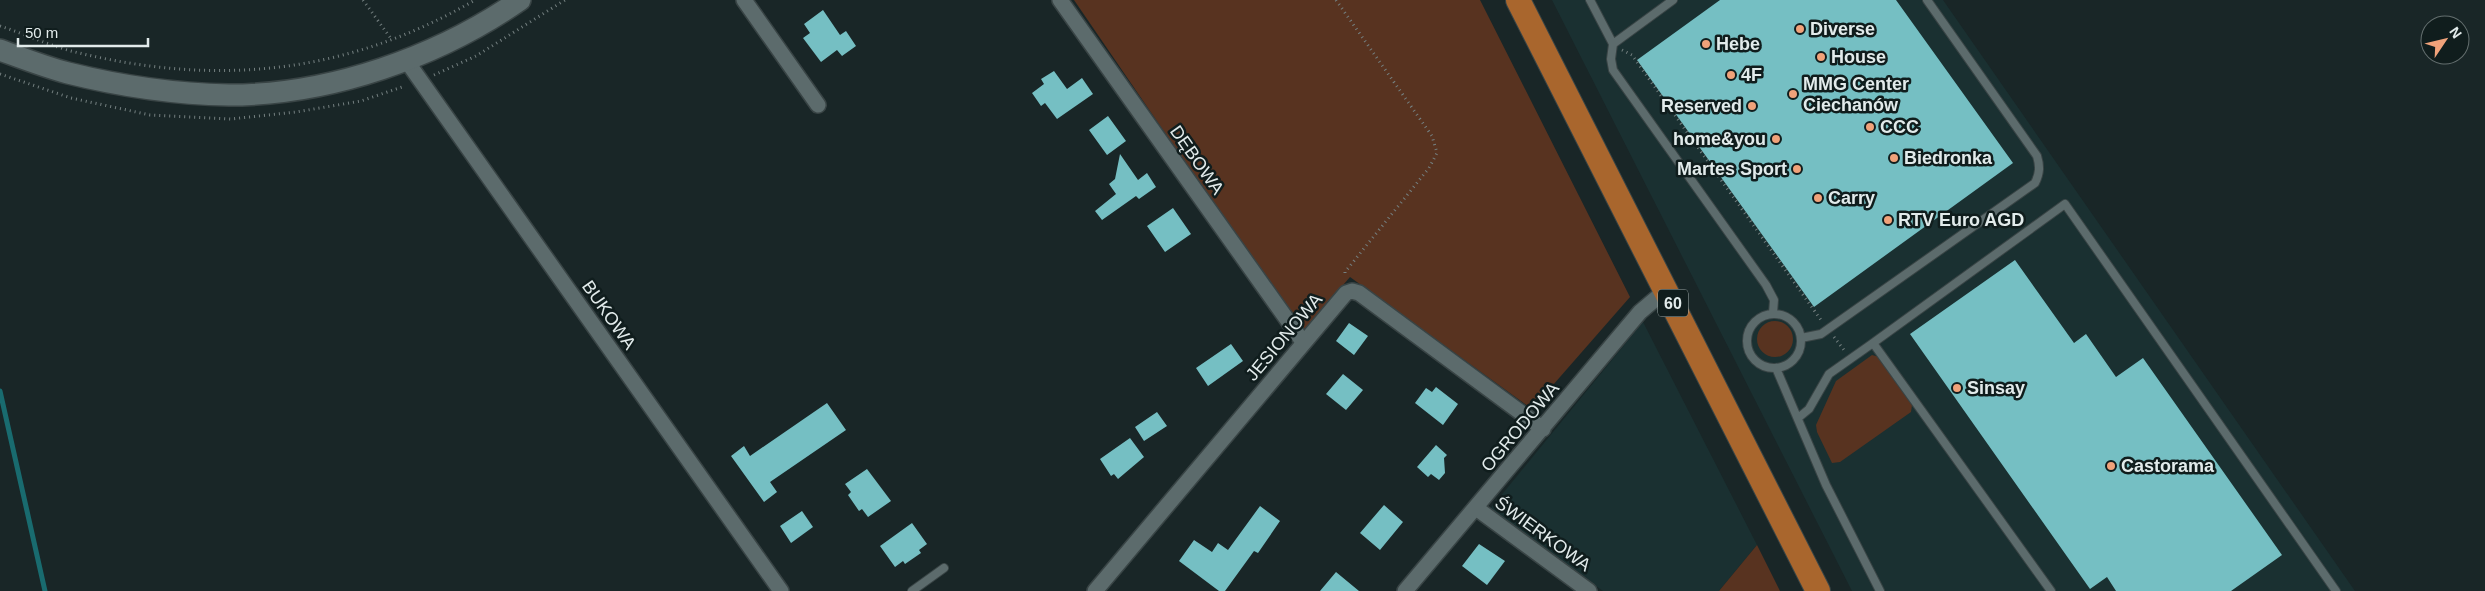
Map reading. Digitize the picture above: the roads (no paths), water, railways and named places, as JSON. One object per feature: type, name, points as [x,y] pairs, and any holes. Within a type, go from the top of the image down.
[{"type":"main road","points":[[0,50],[67,73],[162,91],[230,95],[283,91],[371,72],[406,60],[467,32],[520,0]]},
{"type":"main road","name":"60","points":[[1518,0],[1818,591]]},
{"type":"street","points":[[744,0],[818,105]]},
{"type":"street","name":"DĘBOWA","points":[[1060,0],[1303,342]]},
{"type":"street","name":"BUKOWA","points":[[406,60],[781,591]]},
{"type":"street","name":"OGRODOWA","points":[[1405,591],[1640,312],[1666,290]]},
{"type":"street","name":"JESIONOWA","points":[[1095,591],[1346,293],[1352,291],[1359,293],[1543,429]]},
{"type":"street","name":"ŚWIERKOWA","points":[[1476,508],[1588,591]]},
{"type":"lane","points":[[1590,0],[1613,44],[1611,59],[1613,70],[1766,285],[1774,300],[1773,313]]},
{"type":"lane","points":[[1613,44],[1673,0]]},
{"type":"lane","points":[[1801,338],[1821,334],[2035,183],[2039,174],[2040,165],[2037,156],[1927,0]]},
{"type":"lane","points":[[1798,418],[1810,408],[1829,374],[2065,204],[2336,591]]},
{"type":"lane","points":[[1773,313],[1786,316],[1797,325],[1801,338],[1800,349],[1795,358],[1787,365],[1776,368],[1766,367],[1756,362],[1749,353],[1746,342],[1748,332],[1754,322],[1762,316],[1773,313]]},
{"type":"lane","points":[[1873,342],[2051,591]]},
{"type":"lane","points":[[1776,368],[1826,485],[1880,591]]},
{"type":"lane","points":[[912,591],[944,568]]},
{"type":"waterway","points":[[0,391],[45,591]]},
{"type":"place","name":"Diverse","points":[[1800,29]]},
{"type":"place","name":"Hebe","points":[[1706,44]]},
{"type":"place","name":"House","points":[[1821,57]]},
{"type":"place","name":"4F","points":[[1731,75]]},
{"type":"place","name":"MMG Center Ciechanów","points":[[1793,94]]},
{"type":"place","name":"Reserved","points":[[1752,106]]},
{"type":"place","name":"CCC","points":[[1870,127]]},
{"type":"place","name":"home&you","points":[[1776,139]]},
{"type":"place","name":"Biedronka","points":[[1894,158]]},
{"type":"place","name":"Martes Sport","points":[[1797,169]]},
{"type":"place","name":"Carry","points":[[1818,198]]},
{"type":"place","name":"RTV Euro AGD","points":[[1888,220]]},
{"type":"place","name":"Sinsay","points":[[1957,388]]},
{"type":"place","name":"Castorama","points":[[2111,466]]}]
